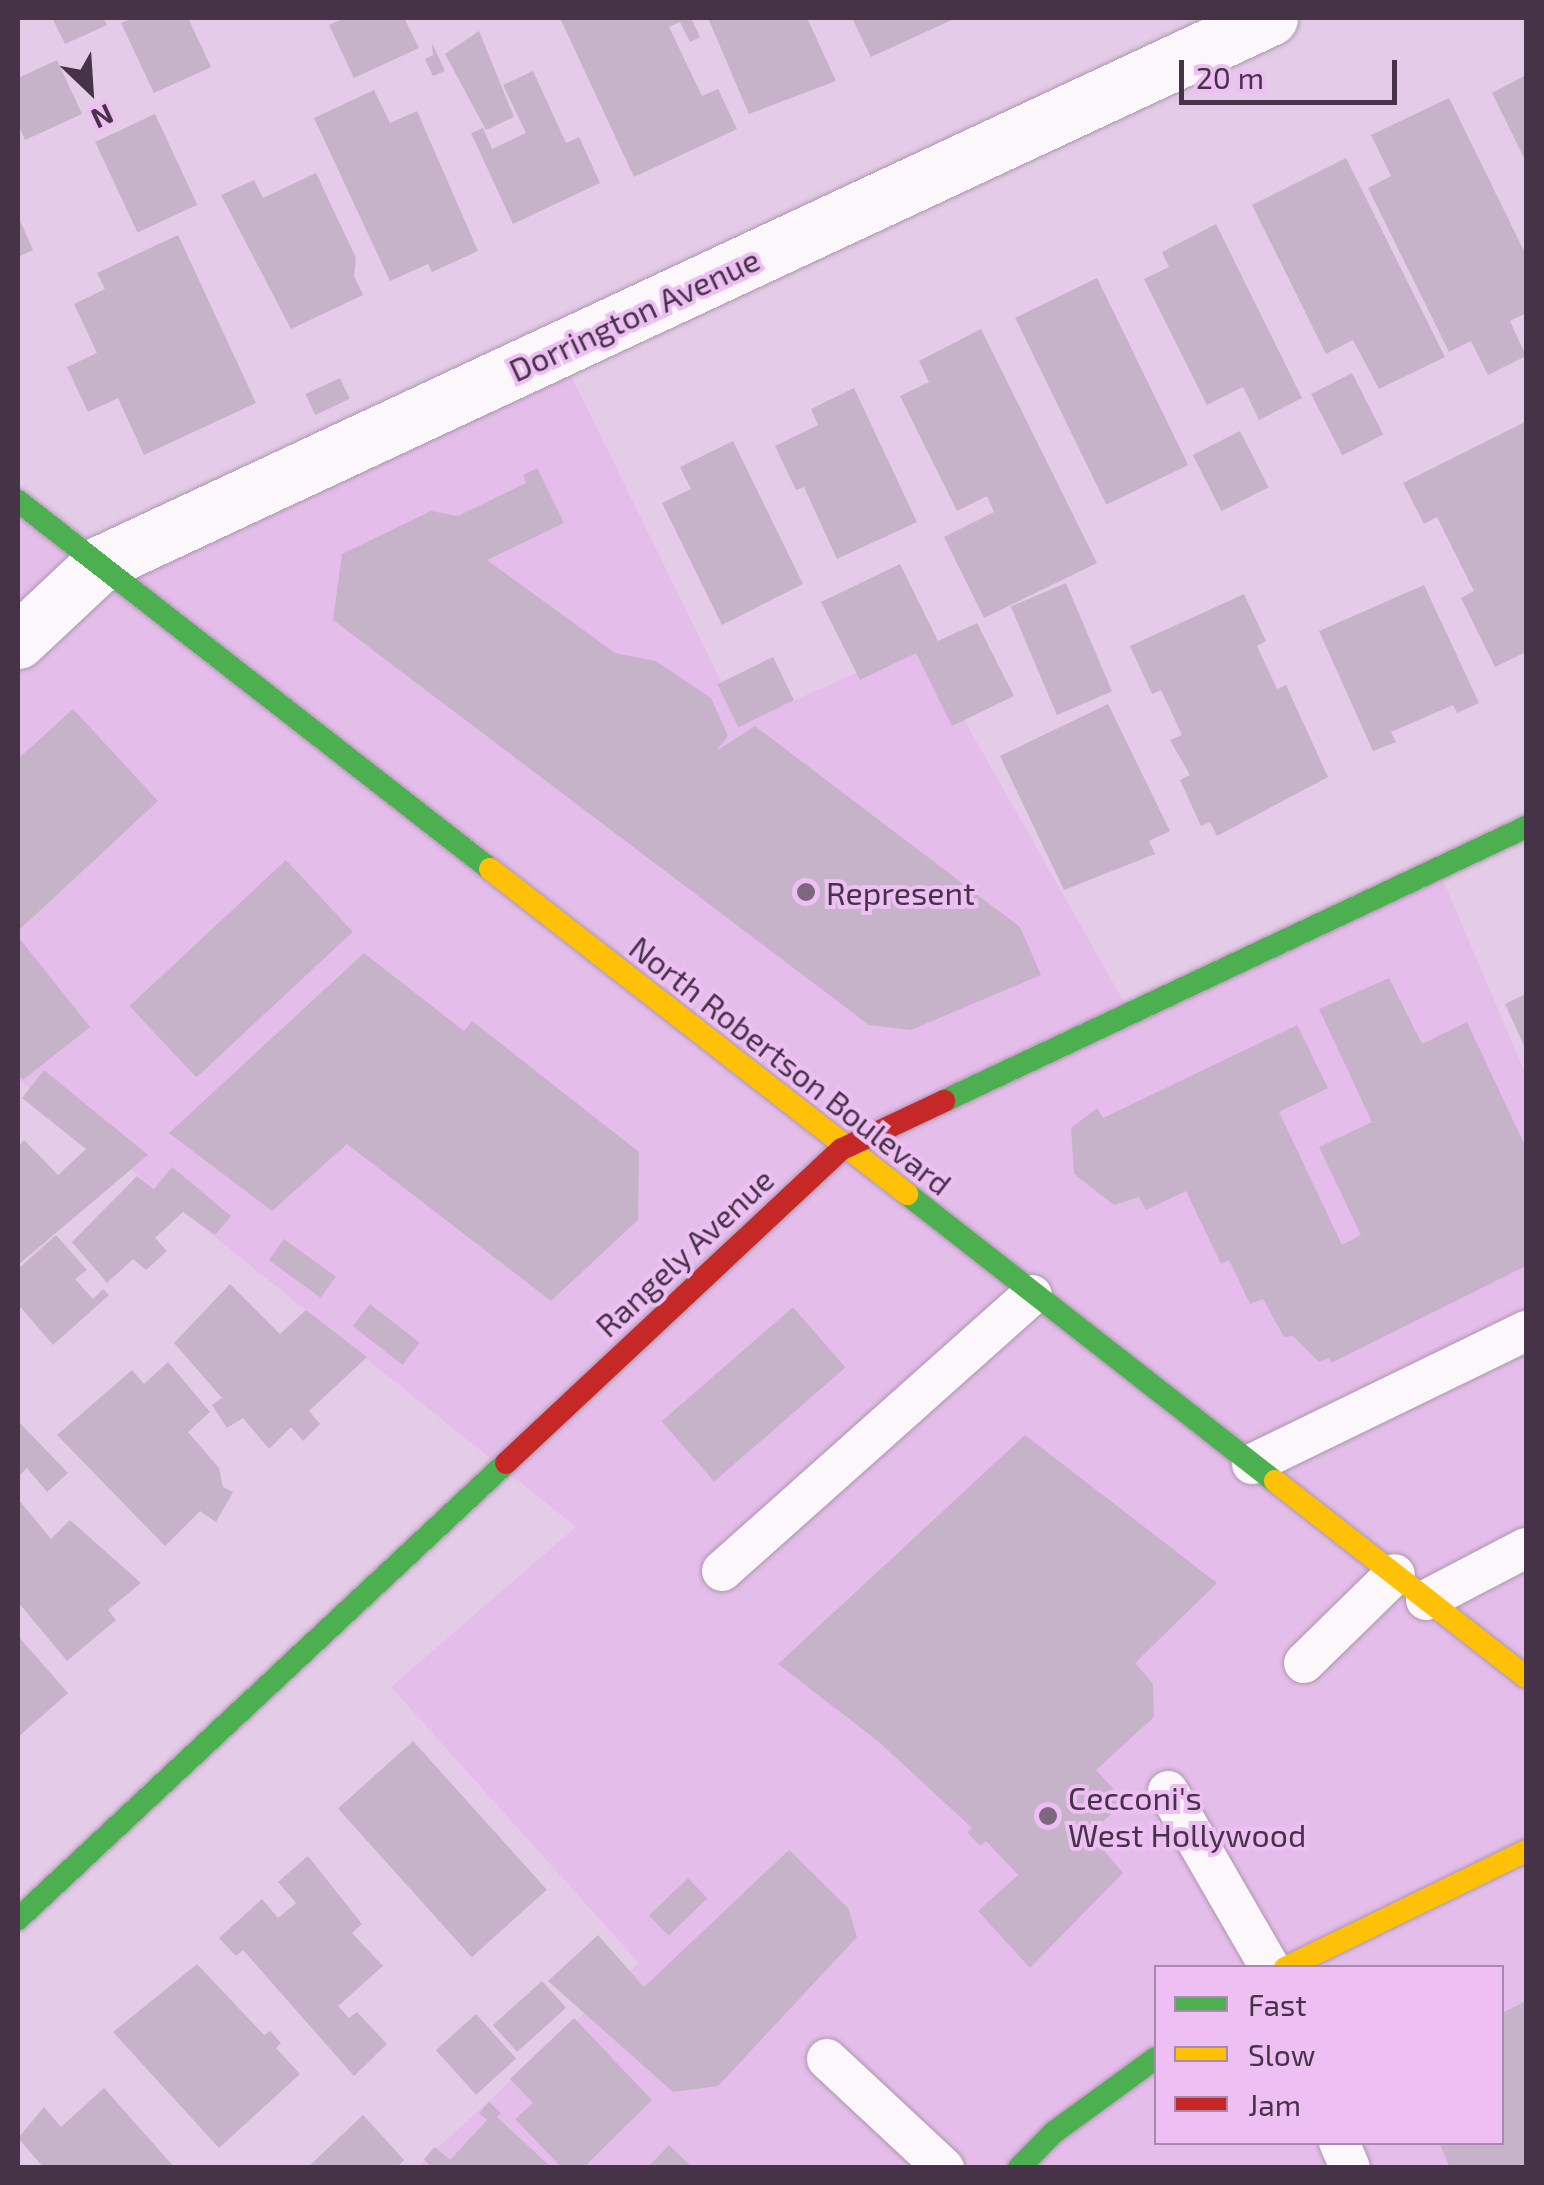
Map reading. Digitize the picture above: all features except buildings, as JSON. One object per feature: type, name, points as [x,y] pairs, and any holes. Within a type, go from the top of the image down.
[{"type":"street","name":"Dorrington Avenue","points":[[18,641],[101,562],[1270,18]]},
{"type":"street","name":"North Robertson Boulevard","points":[[18,501],[101,562],[842,1149],[1526,1677]]},
{"type":"street","name":"Rangely Avenue","points":[[18,1919],[842,1149],[1526,827]]},
{"type":"street","points":[[1291,1965],[1526,1851]]},
{"type":"street","points":[[1019,2168],[1053,2133],[1154,2059]]},
{"type":"lane","points":[[722,1571],[1032,1295]]},
{"type":"lane","points":[[1252,1464],[1526,1331]]},
{"type":"lane","points":[[1426,1600],[1526,1548]]},
{"type":"lane","points":[[1304,1664],[1395,1574]]},
{"type":"lane","points":[[1168,1790],[1268,1965]]},
{"type":"lane","points":[[827,2059],[944,2168]]},
{"type":"shaded area","points":[[559,351],[742,724],[921,644],[1132,1016],[1437,866],[1526,1075],[1526,2167],[417,2167],[639,1963],[391,1687],[576,1527],[18,1079],[18,501],[107,568]]},
{"type":"traffic: fast","points":[[18,501],[490,869]]},
{"type":"traffic: fast","points":[[944,1101],[1526,827]]},
{"type":"traffic: fast","points":[[907,1194],[1275,1481]]},
{"type":"traffic: fast","points":[[18,1919],[506,1463]]},
{"type":"traffic: fast","points":[[1019,2168],[1053,2133],[1154,2059]]},
{"type":"traffic: slow","points":[[490,869],[907,1194]]},
{"type":"traffic: slow","points":[[1275,1481],[1526,1677]]},
{"type":"traffic: slow","points":[[1291,1965],[1526,1851]]},
{"type":"traffic: jam","points":[[506,1463],[842,1149],[944,1101]]},
{"type":"place","name":"Represent","points":[[806,892]]},
{"type":"place","name":"Cecconi's West Hollywood","points":[[1048,1816]]}]
